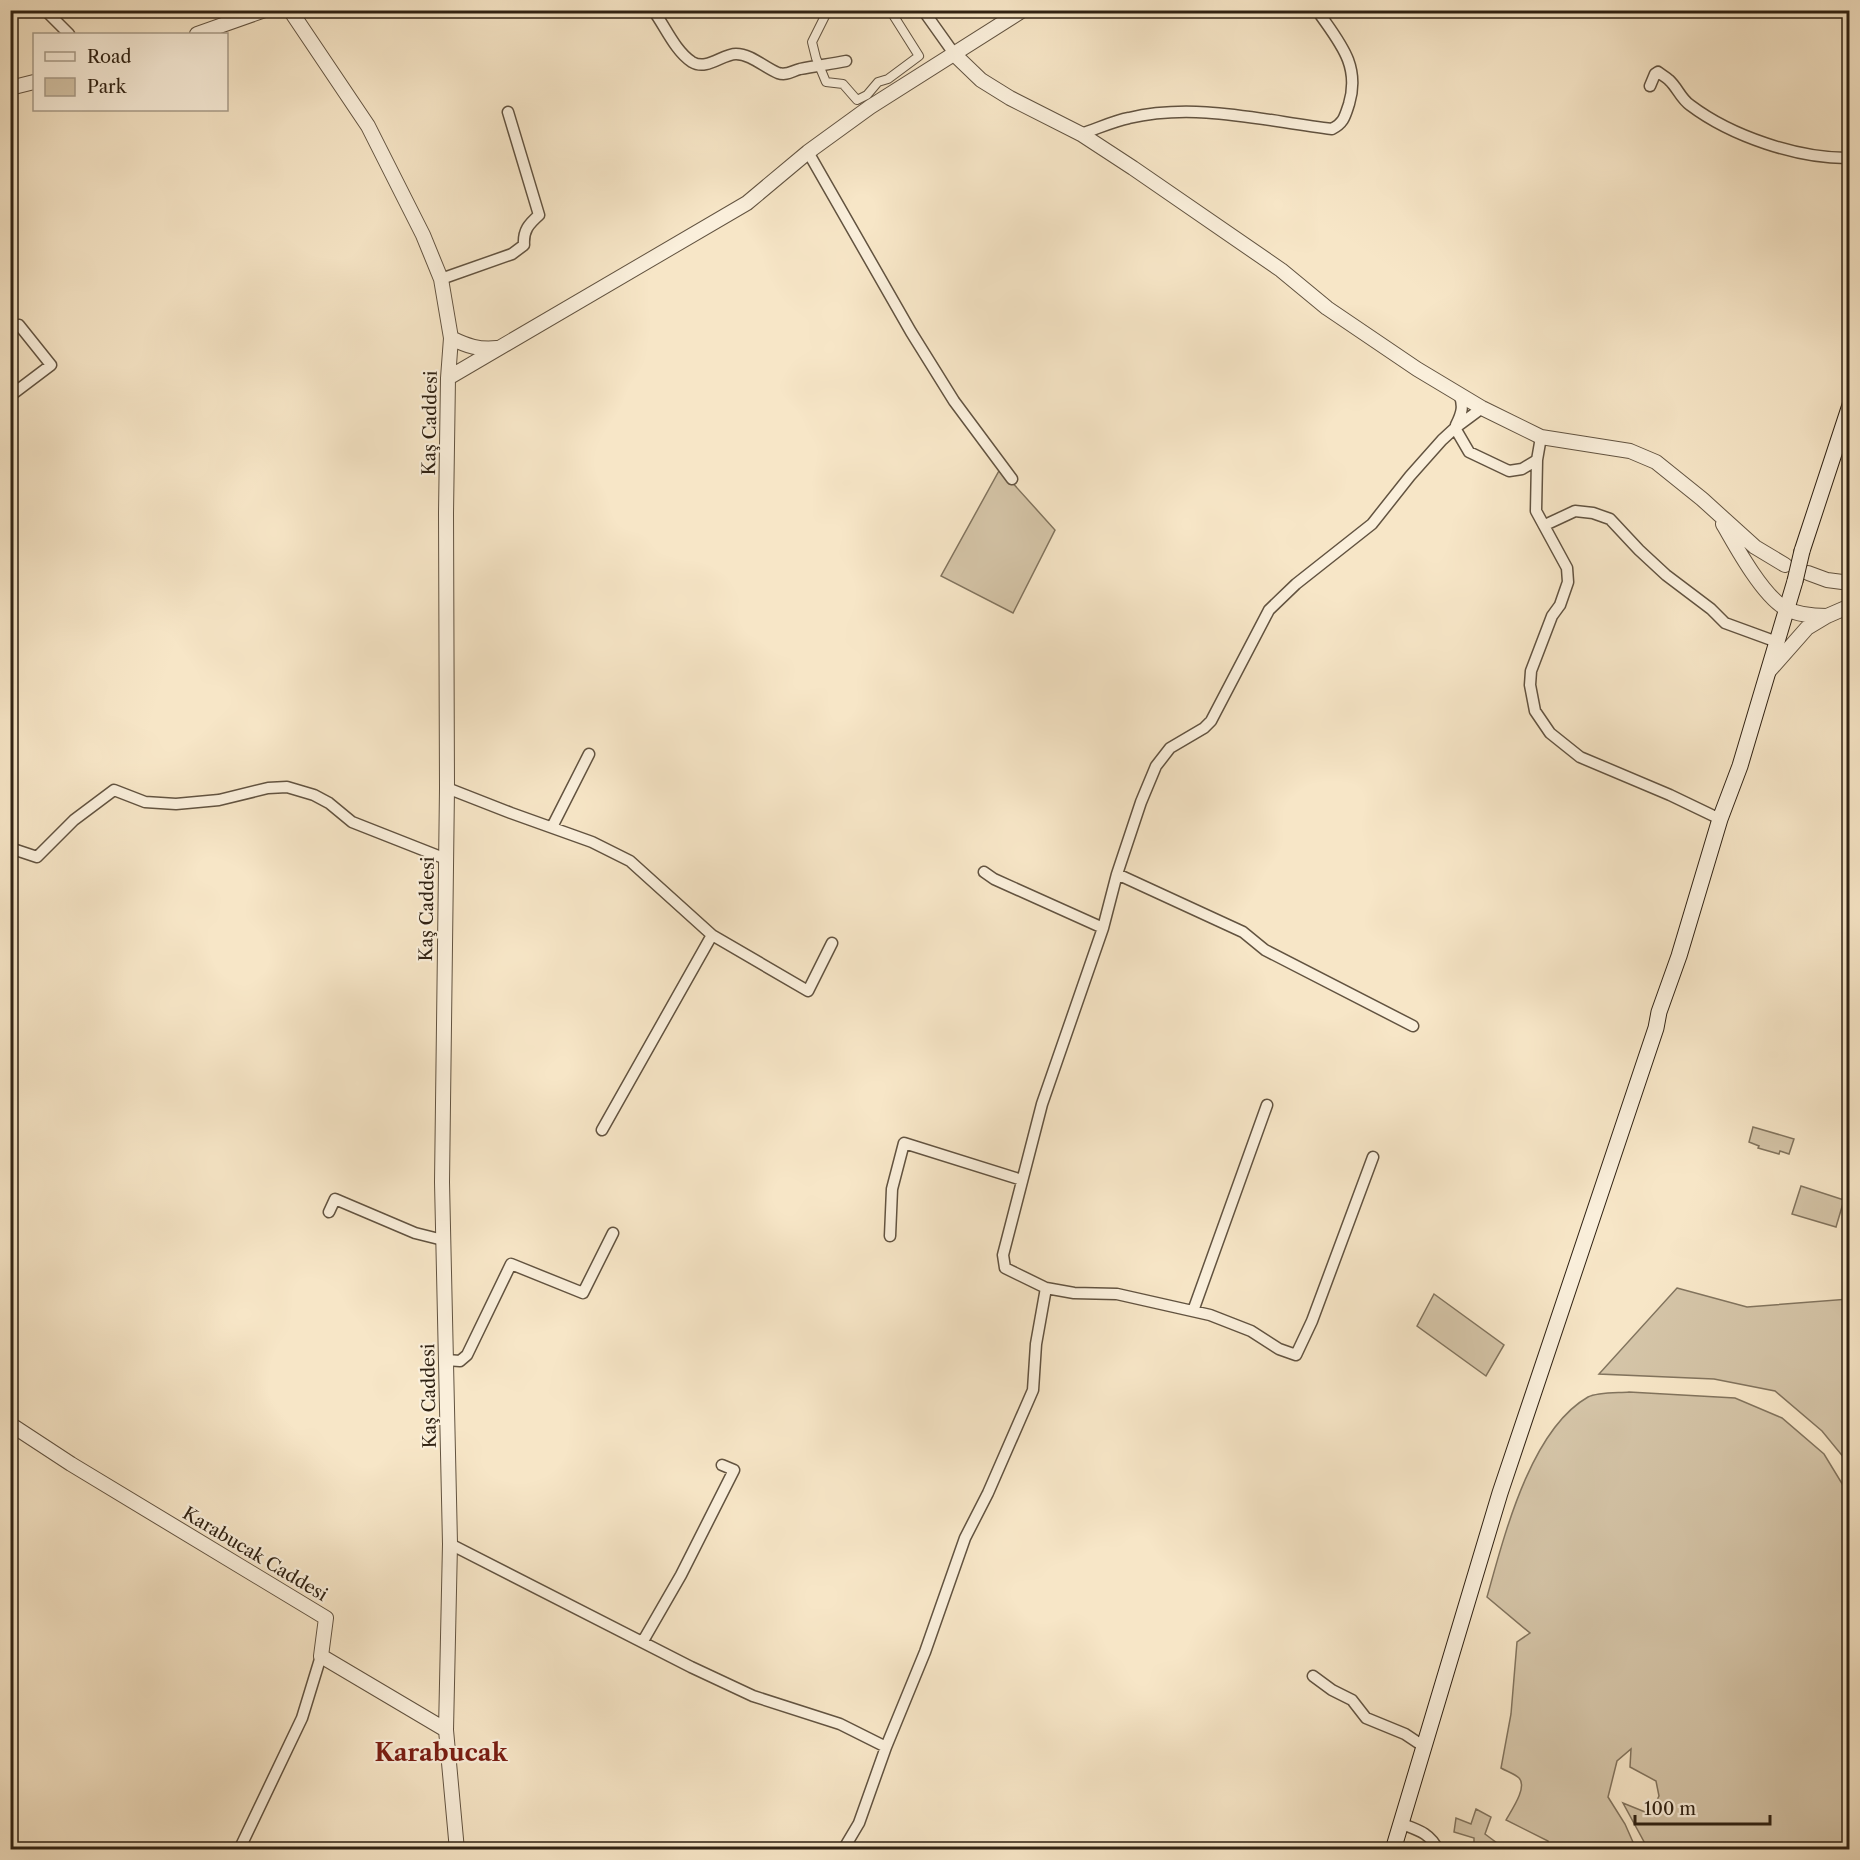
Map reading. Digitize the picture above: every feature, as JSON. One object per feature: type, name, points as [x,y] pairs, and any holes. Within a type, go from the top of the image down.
[{"type":"main road","points":[[1393,1850],[1500,1493],[1656,1028],[1659,1012],[1679,956],[1720,819],[1740,766],[1786,609],[1801,577],[1802,550],[1850,405]]},
{"type":"street","points":[[45,10],[68,33]]},
{"type":"street","points":[[200,33],[265,10]]},
{"type":"street","name":"Kaş Caddesi","points":[[290,10],[368,126],[423,235],[441,279],[451,338],[448,378],[447,788],[442,1182],[450,1544],[446,1730],[457,1850]]},
{"type":"street","points":[[653,10],[681,51],[694,63],[704,65],[735,54],[745,56],[780,73],[788,74],[800,69],[846,61]]},
{"type":"street","points":[[828,10],[812,42],[820,67],[826,82],[843,84],[857,100],[875,88],[878,82],[888,79],[919,56],[890,10]]},
{"type":"street","points":[[923,10],[955,56],[981,80],[1010,98],[1081,134],[1281,270],[1327,308],[1459,394],[1541,437],[1630,451],[1656,462],[1755,547],[1785,565]]},
{"type":"street","points":[[448,378],[747,204],[808,152],[870,107],[955,56],[1023,10]]},
{"type":"street","points":[[1081,134],[1128,118],[1159,113],[1230,113],[1332,129],[1341,125],[1352,93],[1351,63],[1317,10]]},
{"type":"street","points":[[1650,86],[1658,72],[1669,80],[1688,104],[1723,125],[1800,154],[1829,159],[1850,158]]},
{"type":"street","points":[[10,88],[33,82]]},
{"type":"street","points":[[441,279],[512,254],[524,245],[523,236],[527,226],[539,215],[508,112]]},
{"type":"street","points":[[808,152],[911,332],[954,401],[1012,479]]},
{"type":"street","points":[[10,396],[51,365],[19,325]]},
{"type":"street","points":[[451,338],[467,346],[483,350],[502,348]]},
{"type":"street","points":[[1455,428],[1463,404],[1459,394]]},
{"type":"street","points":[[1373,1157],[1312,1321],[1296,1355],[1279,1349],[1251,1331],[1210,1315],[1117,1294],[1074,1293],[1046,1288],[1005,1268],[1003,1255],[1042,1104],[1103,928],[1117,874],[1141,802],[1156,766],[1170,748],[1211,722],[1269,610],[1296,584],[1372,524],[1410,476],[1455,428],[1482,408]]},
{"type":"street","points":[[1455,428],[1469,452],[1509,471],[1522,469],[1537,460]]},
{"type":"street","points":[[1541,437],[1537,460],[1536,511],[1567,568],[1568,582],[1531,671],[1530,686],[1535,711],[1550,733],[1580,757],[1720,819]]},
{"type":"street","points":[[1545,525],[1575,511],[1593,513],[1610,519],[1666,575],[1711,609],[1725,623],[1777,642]]},
{"type":"street","points":[[1718,514],[1736,547],[1773,601],[1786,609],[1808,616],[1827,616]]},
{"type":"street","points":[[1801,577],[1850,583]]},
{"type":"street","points":[[1767,674],[1807,628],[1850,606]]},
{"type":"street","points":[[552,827],[589,754]]},
{"type":"street","points":[[10,848],[37,857],[74,820],[114,790],[145,802],[176,804],[219,800],[268,788],[287,787],[329,802],[352,822],[446,859]]},
{"type":"street","points":[[447,788],[592,842],[630,861],[712,935],[808,991],[832,943]]},
{"type":"street","points":[[984,872],[994,879],[1103,928]]},
{"type":"street","points":[[1117,874],[1243,932],[1265,950],[1413,1026]]},
{"type":"street","points":[[602,1130],[712,935]]},
{"type":"street","points":[[1193,1311],[1267,1105]]},
{"type":"street","points":[[890,1236],[892,1189],[904,1143],[1022,1180]]},
{"type":"street","points":[[329,1212],[335,1199],[415,1233],[443,1240]]},
{"type":"street","points":[[446,1359],[460,1360],[467,1355],[512,1264],[583,1293],[614,1233]]},
{"type":"street","points":[[843,1850],[859,1823],[886,1747],[926,1652],[965,1538],[992,1484],[1033,1390],[1036,1344],[1046,1288]]},
{"type":"street","name":"Karabucak Caddesi","points":[[10,1424],[71,1464],[326,1618],[321,1656]]},
{"type":"street","points":[[643,1641],[681,1575],[734,1470],[722,1465]]},
{"type":"street","points":[[450,1544],[691,1667],[753,1696],[840,1724],[886,1747]]},
{"type":"street","points":[[239,1850],[302,1718],[321,1656],[446,1730]]},
{"type":"street","points":[[1314,1676],[1332,1690],[1352,1700],[1366,1718],[1406,1734],[1424,1746]]},
{"type":"street","points":[[1402,1824],[1424,1832],[1438,1850]]},
{"type":"green space","points":[[1000,469],[1055,530],[1013,613],[941,576]]},
{"type":"green space","points":[[1753,1127],[1794,1139],[1789,1154],[1780,1151],[1779,1154],[1758,1148],[1759,1146],[1749,1142]]},
{"type":"green space","points":[[1801,1186],[1844,1200],[1836,1227],[1792,1214]]},
{"type":"green space","points":[[1677,1288],[1747,1307],[1849,1299],[1849,1464],[1822,1431],[1775,1391],[1714,1379],[1599,1374]]},
{"type":"green space","points":[[1434,1294],[1504,1345],[1486,1376],[1417,1326]]},
{"type":"green space","points":[[1629,1392],[1735,1398],[1782,1418],[1824,1454],[1849,1495],[1849,1849],[1648,1849],[1623,1803],[1650,1814],[1659,1796],[1656,1781],[1630,1767],[1631,1749],[1617,1761],[1608,1797],[1625,1824],[1636,1849],[1549,1849],[1548,1841],[1506,1820],[1518,1799],[1521,1787],[1519,1778],[1501,1768],[1511,1714],[1517,1642],[1530,1633],[1487,1597],[1522,1487],[1550,1434],[1568,1413],[1588,1397],[1602,1393]]},
{"type":"green space","points":[[1476,1809],[1491,1817],[1485,1834],[1505,1849],[1478,1849],[1474,1846],[1474,1838],[1454,1832],[1456,1818],[1471,1824]]},
{"type":"district","name":"Karabucak","points":[[441,1752]]}]
